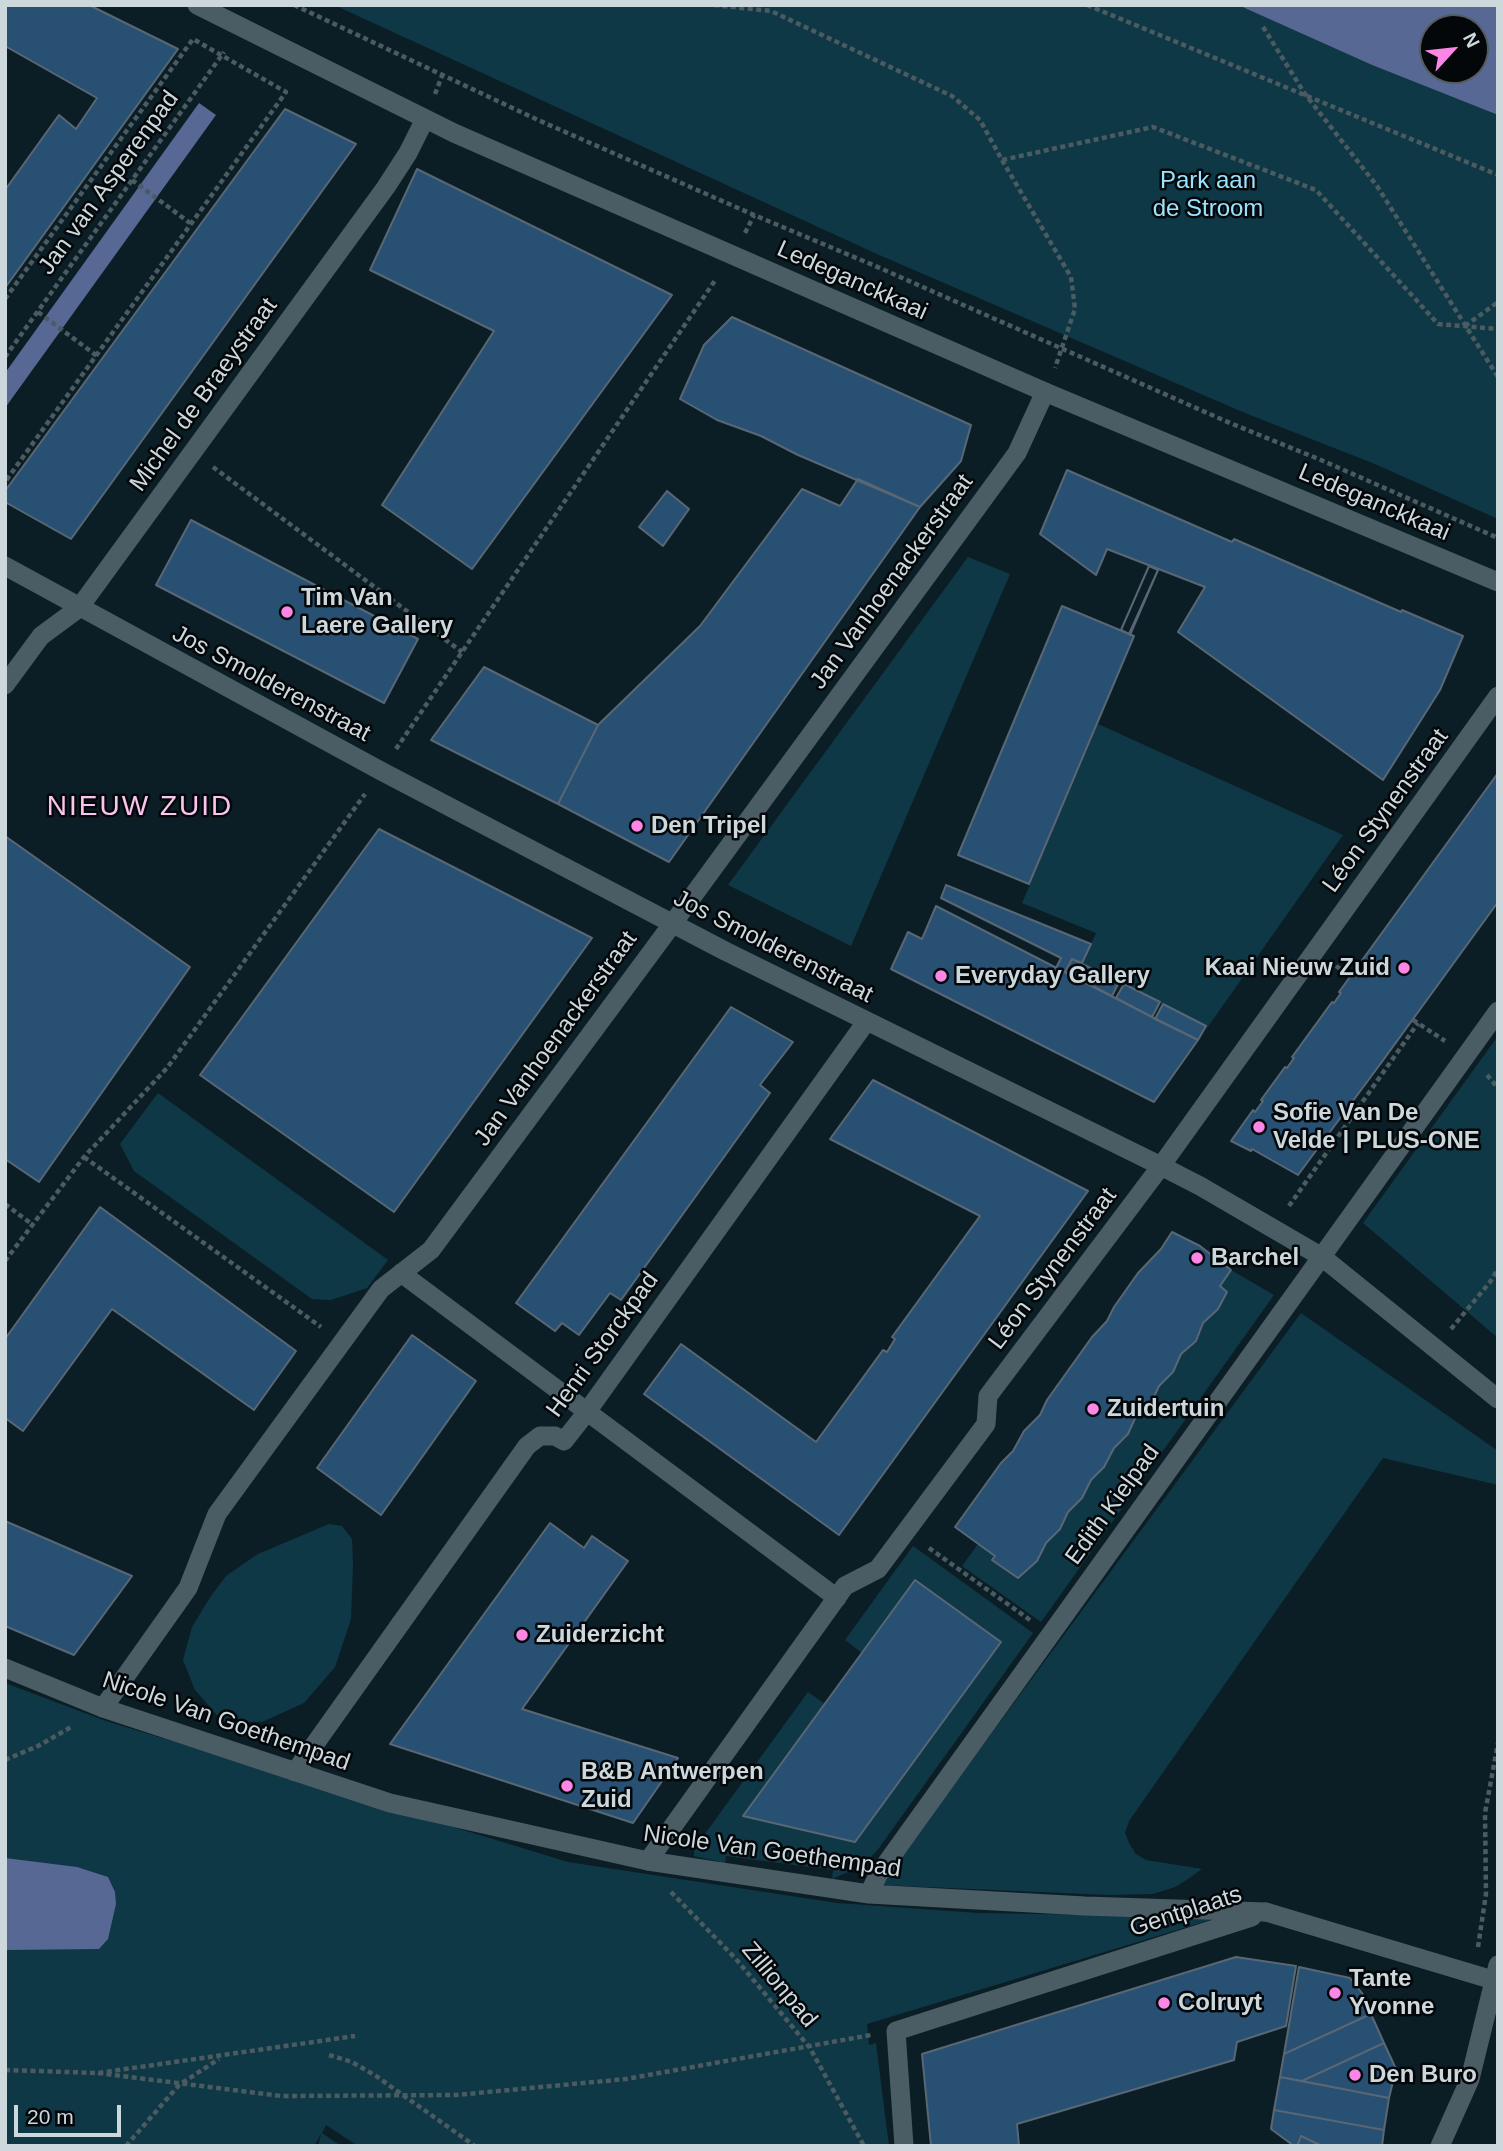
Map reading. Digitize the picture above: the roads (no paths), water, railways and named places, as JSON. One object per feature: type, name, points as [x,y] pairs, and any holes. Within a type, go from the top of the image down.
[{"type":"street","name":"Ledeganckkaai","points":[[197,5],[425,119],[1045,392],[1498,582]]},
{"type":"street","name":"Michel de Braeystraat","points":[[5,685],[41,636],[79,608],[386,187],[408,153],[425,119]]},
{"type":"street","name":"Jan Vanhoenackerstraat","points":[[103,1708],[188,1588],[217,1514],[381,1289],[431,1250],[673,923],[1017,453],[1045,392]]},
{"type":"street","name":"Jos Smolderenstraat","points":[[5,566],[381,772],[866,1022],[1200,1186],[1322,1257],[1498,1399]]},
{"type":"street","name":"Léon Stynenstraat","points":[[648,1861],[845,1586],[878,1569],[986,1424],[988,1396],[1161,1166],[1498,696]]},
{"type":"street","name":"Edith Kielpad","points":[[869,1894],[878,1875],[1498,1011]]},
{"type":"street","name":"Henri Storckpad","points":[[295,1772],[527,1446],[540,1436],[555,1436],[564,1441],[586,1413],[866,1022]]},
{"type":"street","points":[[401,1273],[836,1598]]},
{"type":"street","name":"Nicole Van Goethempad","points":[[5,1668],[103,1708],[390,1803],[648,1861],[869,1894],[1085,1906],[1266,1912]]},
{"type":"street","name":"Gentplaats","points":[[904,2146],[896,2031],[1266,1912],[1473,1973],[1495,1972],[1470,2079],[1440,2146]]},
{"type":"water","points":[[1238,5],[1498,5],[1498,115],[1420,84],[1489,84],[1489,14],[1419,14],[1419,84]]},
{"type":"water","points":[[199,103],[216,115],[5,408],[5,373]]},
{"type":"water","points":[[5,1858],[77,1867],[108,1877],[115,1892],[116,1904],[108,1939],[99,1949],[5,1950]]},
{"type":"place","name":"Tim Van Laere Gallery","points":[[287,612]]},
{"type":"place","name":"Den Tripel","points":[[637,826]]},
{"type":"place","name":"Kaai Nieuw Zuid","points":[[1404,968]]},
{"type":"place","name":"Everyday Gallery","points":[[941,976]]},
{"type":"place","name":"Sofie Van De Velde | PLUS-ONE","points":[[1259,1127]]},
{"type":"place","name":"Barchel","points":[[1197,1258]]},
{"type":"place","name":"Zuidertuin","points":[[1093,1409]]},
{"type":"place","name":"Zuiderzicht","points":[[522,1635]]},
{"type":"place","name":"B&B Antwerpen Zuid","points":[[567,1786]]},
{"type":"place","name":"Tante Yvonne","points":[[1335,1993]]},
{"type":"place","name":"Colruyt","points":[[1164,2003]]},
{"type":"place","name":"Den Buro","points":[[1355,2075]]},
{"type":"district","name":"NIEUW ZUID","points":[[140,807]]},
{"type":"park label","name":"Park aan de Stroom","points":[[1208,195]]}]
